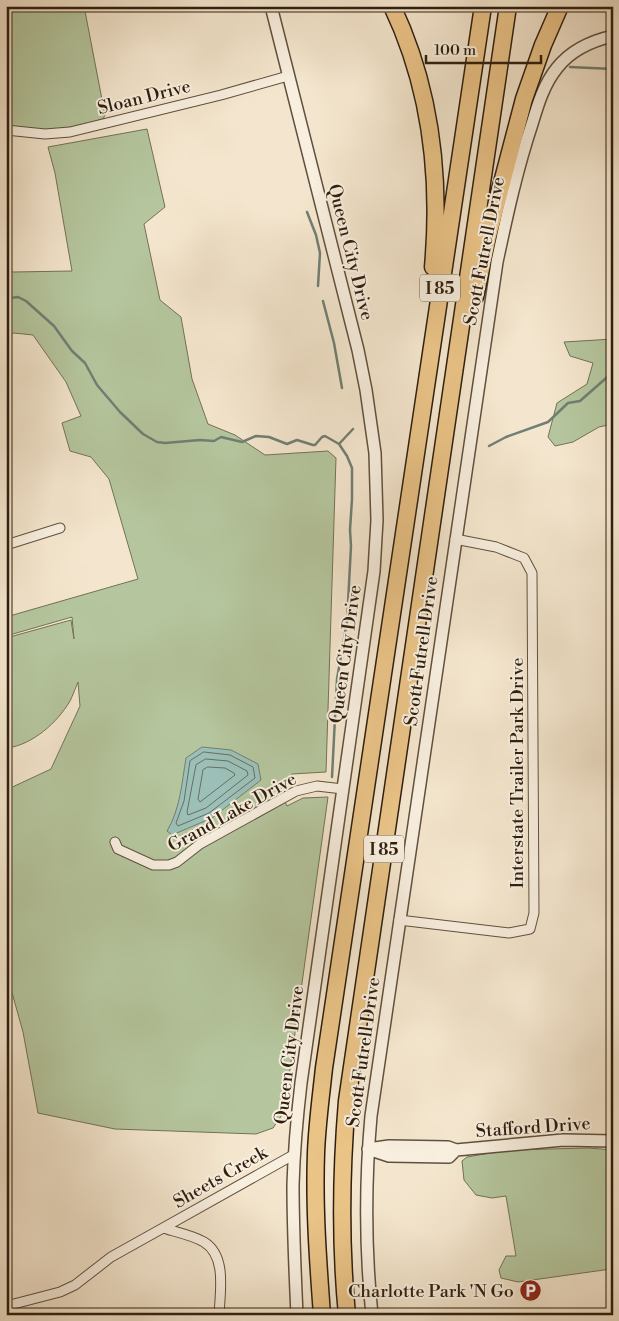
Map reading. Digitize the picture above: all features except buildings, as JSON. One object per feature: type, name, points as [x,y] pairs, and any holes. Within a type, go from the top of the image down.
[{"type":"highway","points":[[392,6],[405,36],[422,86],[433,155],[435,244],[421,414]]},
{"type":"highway","name":"I 85","points":[[322,1315],[316,1243],[315,1180],[320,1106],[329,1029],[390,635],[421,414],[483,6]]},
{"type":"highway","name":"I 85","points":[[347,1315],[342,1256],[341,1210],[347,1101],[508,6]]},
{"type":"highway","points":[[452,384],[474,302],[514,135],[530,81],[560,6]]},
{"type":"street","name":"Queen City Drive","points":[[271,6],[358,350],[375,454],[377,520],[374,571],[301,1083],[295,1154],[293,1237],[297,1315]]},
{"type":"street","name":"Scott Futrell Drive","points":[[372,1315],[366,1214],[368,1150],[379,1059],[455,539],[509,203],[540,98],[550,78],[558,66],[577,50],[589,43],[613,36]]},
{"type":"street","name":"Sloan Drive","points":[[6,130],[45,134],[70,132],[221,95],[288,76]]},
{"type":"street","points":[[6,546],[60,528]]},
{"type":"street","name":"Interstate Trailer Park Drive","points":[[399,920],[510,933],[530,929],[534,913],[532,573],[524,558],[496,547],[455,539]]},
{"type":"street","name":"Grand Lake Drive","points":[[115,842],[118,850],[145,862],[161,866],[169,865],[177,862],[200,844],[296,791],[317,786],[343,789]]},
{"type":"street","name":"Stafford Drive","points":[[368,1150],[389,1156],[449,1157],[456,1150],[562,1140],[613,1141]]},
{"type":"street","name":"Sheets Creek","points":[[6,1306],[60,1292],[110,1257],[295,1154]]},
{"type":"street","points":[[163,1228],[202,1241],[214,1252],[219,1266],[219,1315]]},
{"type":"green space","points":[[6,6],[84,6],[105,115],[103,119],[72,128],[46,131],[6,126]]},
{"type":"green space","points":[[147,129],[165,207],[144,224],[160,300],[181,317],[192,379],[208,424],[235,435],[265,455],[328,451],[336,458],[326,772],[292,774],[280,791],[287,806],[303,798],[328,797],[284,1112],[273,1128],[256,1134],[115,1129],[38,1113],[23,1032],[6,971],[6,790],[51,769],[80,706],[78,682],[65,709],[44,731],[26,742],[8,748],[6,744],[6,638],[71,620],[74,639],[72,617],[6,636],[6,617],[138,579],[109,479],[91,457],[70,451],[62,423],[81,416],[66,382],[33,335],[14,333],[6,336],[6,269],[13,272],[72,271],[55,173],[48,147]]},
{"type":"green space","points":[[613,339],[613,424],[599,427],[573,442],[555,446],[548,437],[557,403],[587,384],[593,363],[570,356],[564,342]]},
{"type":"green space","points":[[589,1148],[613,1150],[613,1274],[611,1269],[518,1282],[501,1278],[499,1270],[506,1256],[516,1256],[506,1196],[492,1198],[476,1195],[464,1180],[462,1161],[467,1157],[508,1150]]},
{"type":"water","points":[[202,747],[231,750],[258,764],[261,780],[212,818],[172,835],[167,831],[178,805],[186,758]]},
{"type":"waterway","points":[[570,67],[613,69]]},
{"type":"waterway","points":[[307,212],[316,235],[320,253],[318,286]]},
{"type":"waterway","points":[[10,298],[18,297],[26,301],[54,326],[72,351],[85,363],[97,385],[120,412],[143,434],[157,442],[214,441],[221,437],[242,442],[256,436],[269,437],[287,444],[297,440],[315,445],[325,436],[339,444],[352,468],[352,499],[347,622],[337,679],[332,777]]},
{"type":"waterway","points":[[323,301],[334,343],[342,388]]},
{"type":"waterway","points":[[489,446],[506,437],[548,422],[568,403],[580,401],[613,372]]},
{"type":"waterway","points":[[339,444],[353,429]]},
{"type":"place","name":"Charlotte Park 'N Go","points":[[530,1291]]}]
